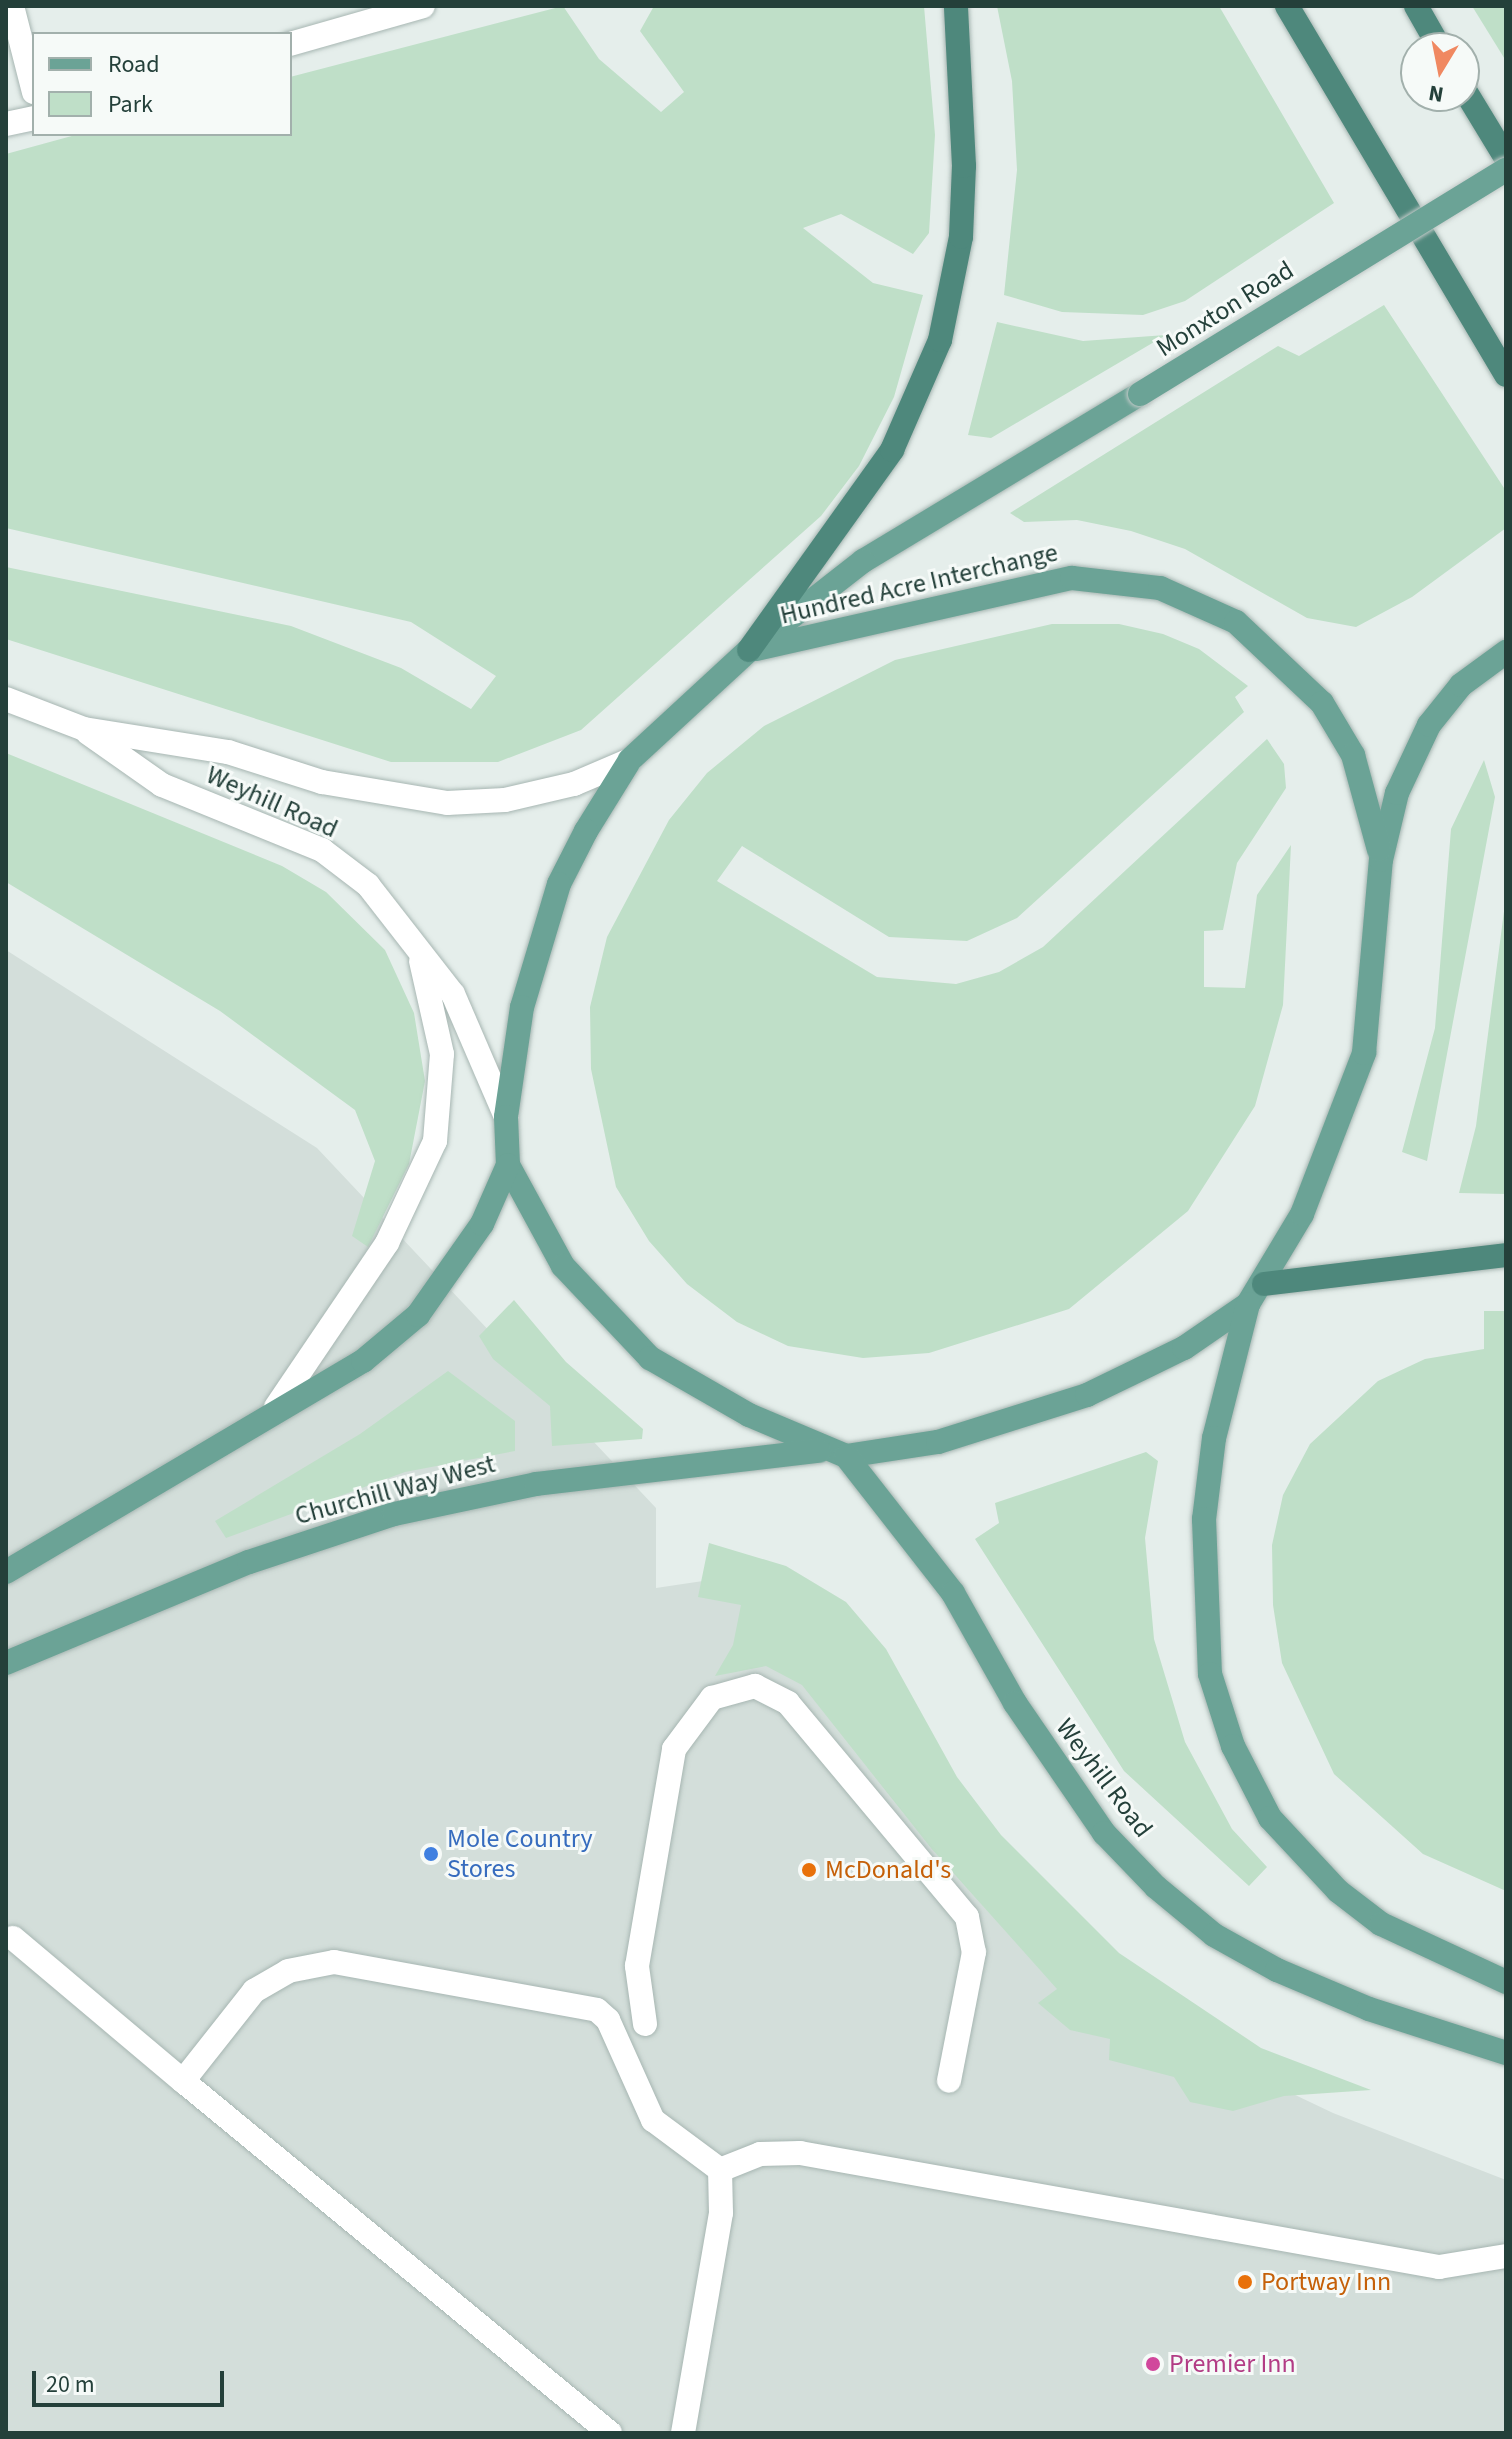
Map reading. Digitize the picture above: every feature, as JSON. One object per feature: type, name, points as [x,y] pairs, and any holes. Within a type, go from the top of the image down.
[{"type":"highway","points":[[749,650],[892,450],[940,340],[961,237],[964,166],[956,6]]},
{"type":"highway","points":[[1287,6],[1506,375]]},
{"type":"highway","points":[[1416,6],[1431,32]]},
{"type":"highway","points":[[1478,112],[1506,158]]},
{"type":"highway","points":[[1264,1284],[1506,1255]]},
{"type":"main road","points":[[12,6],[32,84]]},
{"type":"main road","points":[[292,43],[423,6]]},
{"type":"main road","points":[[6,124],[32,118]]},
{"type":"main road","name":"Monxton Road","points":[[974,494],[1506,170]]},
{"type":"main road","name":"Hundred Acre Interchange","points":[[974,494],[863,561],[749,650],[630,760],[559,884],[537,947],[506,1117],[508,1165],[563,1266],[620,1331],[689,1382],[819,1451],[846,1456],[938,1442],[1087,1395],[1184,1348],[1248,1304],[1264,1284],[1312,1192],[1364,1053],[1381,860],[1397,793],[1429,725],[1461,685],[1504,654]]},
{"type":"main road","name":"Hundred Acre Interchange","points":[[749,650],[1072,578],[1160,588],[1236,622],[1322,703],[1364,782],[1381,860]]},
{"type":"main road","name":"Weyhill Road","points":[[6,699],[84,729],[228,752],[322,782],[447,803],[505,800],[574,784],[630,760]]},
{"type":"main road","name":"Weyhill Road","points":[[84,729],[162,785],[322,850],[368,885],[453,994],[506,1117]]},
{"type":"main road","points":[[276,1407],[387,1243],[435,1141],[442,1054],[417,945]]},
{"type":"main road","points":[[6,1572],[276,1407],[363,1361],[418,1315],[482,1224],[508,1165]]},
{"type":"main road","points":[[1248,1304],[1214,1438],[1204,1519],[1210,1674],[1233,1746],[1270,1818],[1338,1891],[1381,1924],[1506,1982]]},
{"type":"main road","name":"Churchill Way West","points":[[6,1663],[249,1562],[394,1514],[536,1484],[819,1451]]},
{"type":"main road","name":"Weyhill Road","points":[[846,1456],[953,1593],[1015,1703],[1104,1833],[1156,1887],[1214,1935],[1277,1970],[1369,2009],[1506,2053]]},
{"type":"main road","points":[[645,2024],[637,1966],[674,1749],[712,1698],[755,1686],[788,1703],[967,1917],[974,1952],[949,2081]]},
{"type":"main road","points":[[13,1938],[610,2433]]},
{"type":"main road","points":[[183,2081],[254,1991],[288,1971],[334,1962],[597,2010],[653,2120],[720,2170]]},
{"type":"main road","points":[[720,2170],[760,2154],[800,2153],[1439,2267],[1506,2256]]},
{"type":"main road","points":[[683,2433],[721,2213],[720,2170]]},
{"type":"shaded area","points":[[6,950],[317,1148],[656,1508],[656,1588],[723,1578],[1203,2051],[1333,2113],[1506,2180],[1506,2433],[6,2433]]},
{"type":"green space","points":[[563,6],[599,59],[661,112],[684,92],[640,31],[654,6],[924,6],[935,135],[929,233],[913,254],[841,214],[803,228],[873,283],[923,295],[894,397],[859,466],[821,516],[581,730],[498,762],[391,762],[6,639],[6,567],[291,626],[401,668],[471,709],[496,676],[411,622],[6,528],[6,154],[72,136],[292,136],[292,76]]},
{"type":"green space","points":[[997,6],[1219,6],[1334,203],[1185,301],[1143,315],[1062,312],[1004,295],[1017,170],[1012,81]]},
{"type":"green space","points":[[1472,6],[1506,6],[1506,61]]},
{"type":"green space","points":[[1384,305],[1506,491],[1506,528],[1412,597],[1356,627],[1307,618],[1185,549],[1131,531],[1077,520],[1024,522],[1010,513],[1278,346],[1299,356]]},
{"type":"green space","points":[[997,322],[1083,341],[1166,335],[991,438],[968,435]]},
{"type":"green space","points":[[1052,624],[1119,624],[1163,634],[1199,649],[1248,686],[1235,697],[1244,712],[1017,918],[967,941],[889,937],[742,846],[717,881],[877,977],[956,984],[999,972],[1043,947],[1267,739],[1284,764],[1286,788],[1237,863],[1223,930],[1204,931],[1204,987],[1245,988],[1257,895],[1291,845],[1283,1005],[1255,1106],[1188,1211],[1069,1309],[929,1353],[863,1358],[788,1346],[737,1322],[687,1284],[649,1241],[616,1187],[591,1069],[590,1007],[607,937],[669,820],[707,773],[764,726],[895,660]]},
{"type":"green space","points":[[6,753],[282,866],[326,892],[385,950],[414,1013],[425,1081],[409,1164],[368,1247],[352,1236],[375,1161],[355,1110],[220,1011],[6,882]]},
{"type":"green space","points":[[1484,760],[1495,797],[1427,1161],[1402,1152],[1435,1028],[1451,829]]},
{"type":"green space","points":[[1506,896],[1506,1194],[1459,1193],[1476,1126]]},
{"type":"green space","points":[[514,1300],[566,1362],[643,1429],[642,1439],[552,1446],[550,1406],[493,1359],[479,1336]]},
{"type":"green space","points":[[1484,1311],[1506,1311],[1506,1891],[1423,1854],[1334,1774],[1282,1663],[1273,1605],[1272,1545],[1283,1495],[1310,1444],[1378,1381],[1425,1359],[1484,1349]]},
{"type":"green space","points":[[448,1371],[515,1421],[515,1451],[405,1472],[226,1538],[215,1521],[360,1434]]},
{"type":"green space","points":[[1146,1452],[1158,1461],[1145,1538],[1154,1639],[1185,1742],[1232,1829],[1267,1867],[1249,1886],[1124,1771],[975,1539],[999,1523],[995,1503]]},
{"type":"green space","points":[[709,1543],[786,1566],[846,1602],[886,1649],[957,1777],[1001,1835],[1119,1953],[1261,2048],[1371,2090],[1284,2096],[1233,2111],[1190,2102],[1174,2077],[1109,2060],[1110,2039],[1070,2030],[1038,2003],[1057,1989],[931,1848],[802,1685],[766,1666],[715,1676],[733,1645],[741,1605],[698,1597]]},
{"type":"place","name":"Mole Country Stores","points":[[431,1854]]},
{"type":"place","name":"McDonald's","points":[[809,1870]]},
{"type":"place","name":"Portway Inn","points":[[1245,2282]]},
{"type":"place","name":"Premier Inn","points":[[1153,2364]]}]
